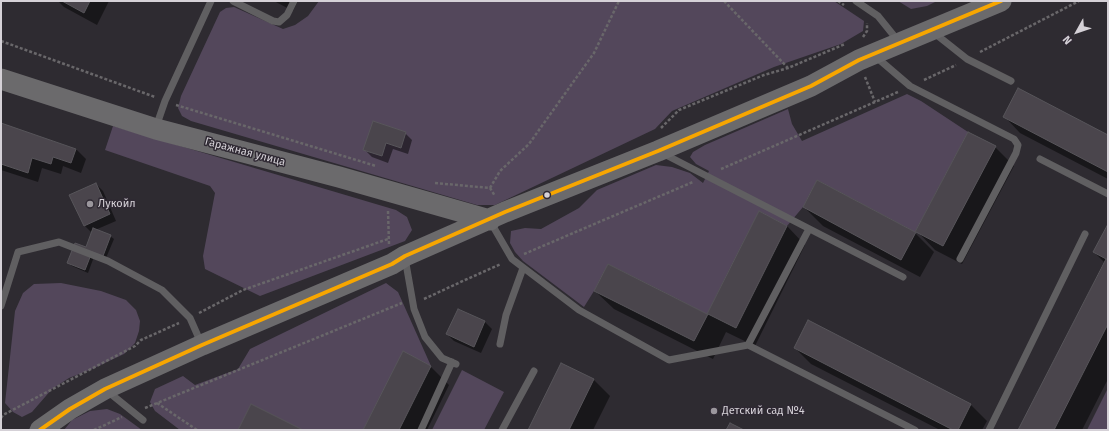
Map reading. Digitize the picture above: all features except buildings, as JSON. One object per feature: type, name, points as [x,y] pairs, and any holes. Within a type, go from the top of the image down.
[{"type":"main road","points":[[40,430],[70,408],[105,389],[498,216],[658,141],[811,86],[859,60],[1000,1]]},
{"type":"main road","name":"Гаражная улица","points":[[1,79],[156,129],[339,177],[390,192],[498,216]]},
{"type":"lane","points":[[156,129],[165,101],[211,1]]},
{"type":"lane","points":[[233,1],[273,21],[279,22],[287,15],[294,1]]},
{"type":"lane","points":[[856,1],[878,16],[900,43]]},
{"type":"lane","points":[[931,31],[967,59],[1011,81]]},
{"type":"lane","points":[[874,54],[910,86],[1014,139],[1018,146],[1016,153],[960,259]]},
{"type":"lane","points":[[658,141],[706,176],[904,277]]},
{"type":"lane","points":[[1040,159],[1108,194]]},
{"type":"lane","points":[[498,216],[512,260],[579,310],[669,360],[748,345],[915,430]]},
{"type":"lane","points":[[748,345],[809,229]]},
{"type":"lane","points":[[989,430],[1085,234]]},
{"type":"lane","points":[[1,306],[18,252],[59,242],[108,260],[162,290],[190,318],[202,345]]},
{"type":"lane","points":[[399,260],[413,301],[414,309],[425,337],[442,358],[454,363],[421,430]]},
{"type":"lane","points":[[500,344],[506,316],[523,268]]},
{"type":"lane","points":[[502,430],[534,371]]},
{"type":"lane","points":[[105,389],[143,420]]},
{"type":"path","points":[[498,216],[490,188],[500,171],[529,144],[594,53],[619,1]]},
{"type":"path","points":[[724,1],[788,68]]},
{"type":"path","points":[[838,1],[850,9]]},
{"type":"path","points":[[149,407],[404,302],[425,299],[465,280],[910,86],[967,59],[1079,1]]},
{"type":"path","points":[[858,39],[867,31],[867,24],[863,17]]},
{"type":"path","points":[[1,41],[189,110],[377,166]]},
{"type":"path","points":[[658,141],[679,110],[764,75],[788,68],[852,41]]},
{"type":"path","points":[[432,183],[490,188]]},
{"type":"path","points":[[390,192],[388,206],[388,239],[399,260]]},
{"type":"path","points":[[157,403],[197,430]]},
{"type":"shaded area","points":[[319,1],[834,1],[864,21],[863,31],[841,44],[774,67],[672,111],[655,129],[495,205],[477,205],[191,121],[182,116],[178,108],[181,96],[220,12],[226,8],[234,7],[283,29],[295,25],[308,16]]},
{"type":"shaded area","points":[[898,1],[937,1],[927,6],[911,9]]},
{"type":"shaded area","points":[[907,94],[921,101],[968,132],[915,232],[817,180],[803,207],[787,226],[759,211],[707,314],[608,264],[584,307],[523,261],[515,252],[510,243],[511,231],[525,228],[541,229],[579,208],[597,190],[656,165],[672,167],[690,173],[703,183],[709,171],[696,164],[690,157],[693,152],[705,145],[788,109],[792,124],[802,141]]},
{"type":"shaded area","points":[[113,126],[396,210],[407,217],[412,230],[405,241],[260,296],[205,269],[203,256],[215,193],[210,186],[105,150]]},
{"type":"shaded area","points":[[61,283],[101,291],[126,300],[136,310],[140,321],[139,331],[135,343],[124,354],[69,378],[52,389],[32,412],[22,417],[13,412],[5,403],[15,311],[23,293],[34,284]]},
{"type":"shaded area","points":[[386,283],[398,292],[431,366],[403,352],[363,430],[303,430],[251,404],[238,430],[180,430],[155,411],[150,402],[155,389],[183,376],[195,385],[238,369],[250,349]]},
{"type":"shaded area","points":[[462,370],[504,392],[484,430],[432,430]]},
{"type":"shaded area","points":[[1108,388],[1108,430],[1087,430]]},
{"type":"shaded area","points":[[107,409],[120,414],[142,430],[64,430],[72,420],[90,411]]},
{"type":"transit line","points":[[40,430],[70,409],[105,389],[202,345],[392,264],[405,256],[505,212],[658,151],[811,86],[859,60],[1001,1]]},
{"type":"place","name":"Лукойл","points":[[90,204]]},
{"type":"place","name":"Детский сад №4","points":[[714,411]]}]
